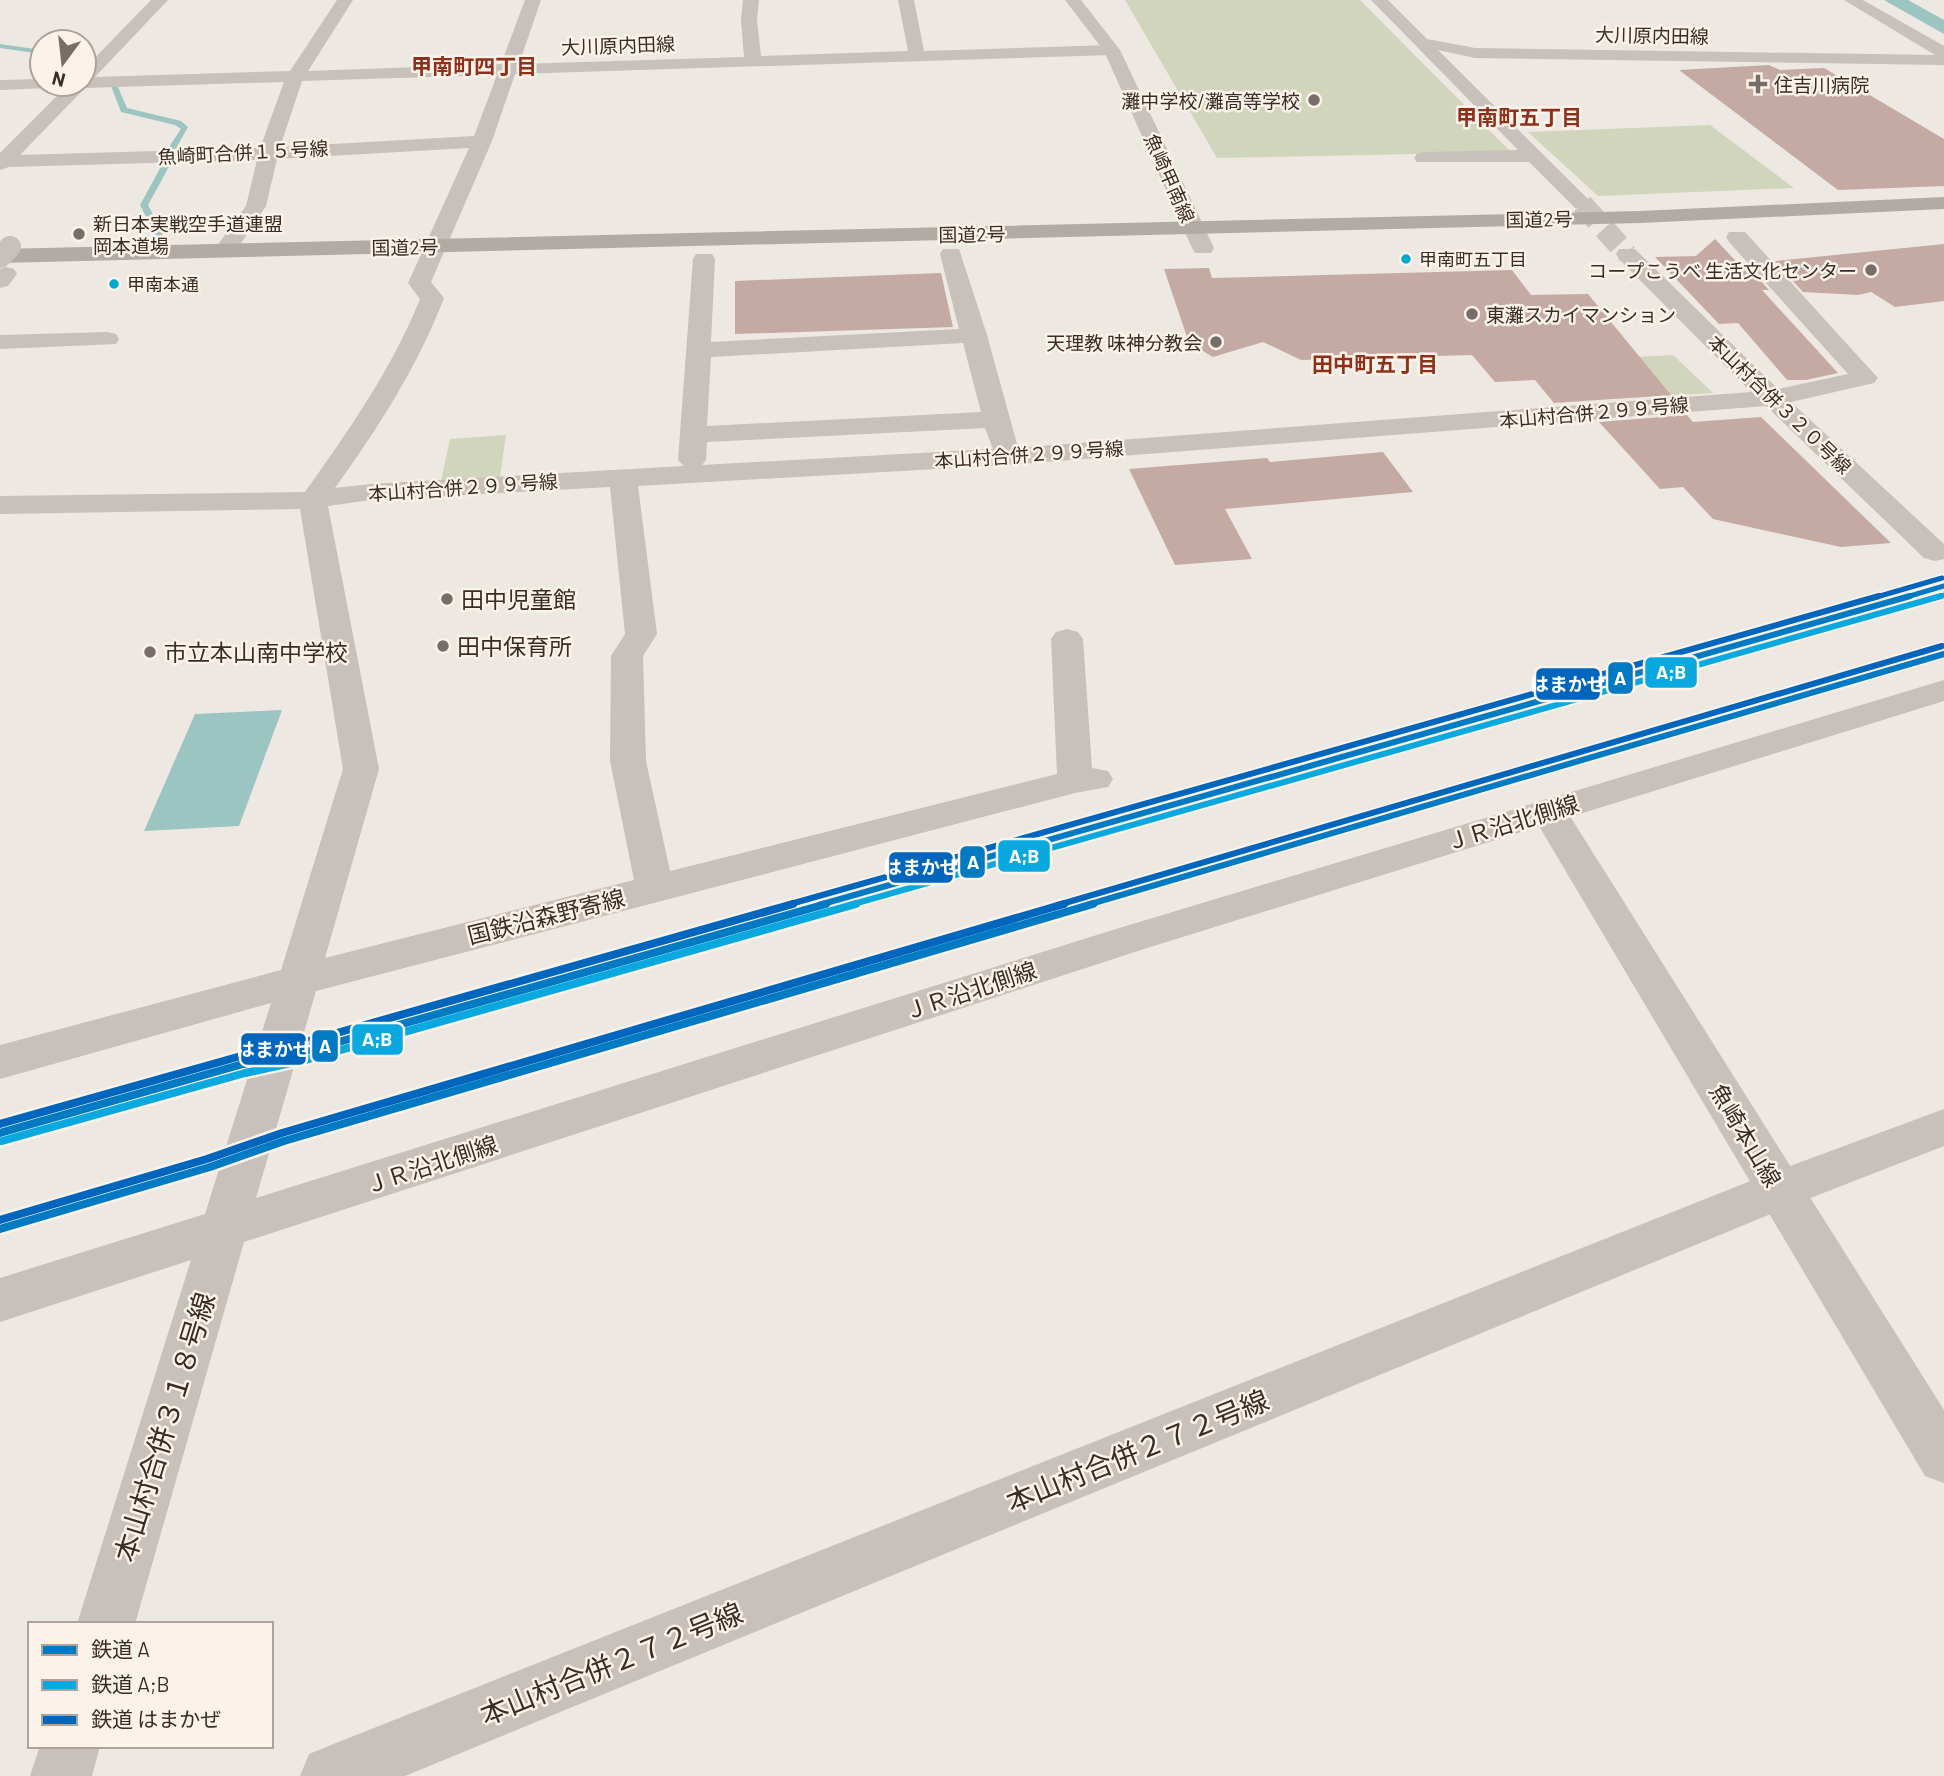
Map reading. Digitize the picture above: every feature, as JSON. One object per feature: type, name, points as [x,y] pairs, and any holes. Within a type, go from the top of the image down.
[{"type":"highway","name":"国道2号","points":[[3,265],[431,256],[1192,228],[1654,216],[1944,203]]},
{"type":"highway","name":"国道2号","points":[[1604,241],[1635,247]]},
{"type":"highway","name":"国道2号","points":[[3,265],[225,250],[431,256],[704,259],[1328,246]]},
{"type":"street","points":[[98,66],[160,0]]},
{"type":"street","points":[[225,250],[256,206],[270,151],[295,77],[345,0]]},
{"type":"street","points":[[313,500],[358,437],[418,338],[432,298],[419,283],[482,141],[533,0]]},
{"type":"street","points":[[751,0],[749,20],[753,62]]},
{"type":"street","points":[[905,0],[917,57]]},
{"type":"street","name":"魚崎甲南線","points":[[1073,0],[1112,50],[1203,248]]},
{"type":"street","points":[[1379,0],[1581,204]]},
{"type":"street","points":[[1852,0],[1944,53]]},
{"type":"street","name":"大川原内田線","points":[[1420,44],[1435,44],[1475,53],[1944,61]]},
{"type":"street","name":"大川原内田線","points":[[98,81],[295,77],[1112,50]]},
{"type":"street","points":[[0,85],[28,84]]},
{"type":"street","points":[[1,162],[65,98]]},
{"type":"street","name":"魚崎町合併１５号線","points":[[1,162],[260,154],[270,151],[482,141]]},
{"type":"street","points":[[1424,158],[1533,156]]},
{"type":"street","name":"本山村合併２９９号線","points":[[0,505],[313,500],[371,492],[1006,457],[1772,398],[1865,378],[1736,237]]},
{"type":"street","name":"本山村合併３２０号線","points":[[1635,247],[1772,398],[1934,552]]},
{"type":"street","points":[[951,254],[1006,457]]},
{"type":"street","points":[[691,473],[701,350],[704,259]]},
{"type":"street","points":[[701,350],[975,335]]},
{"type":"street","points":[[0,342],[107,339]]},
{"type":"street","points":[[695,435],[997,419]]},
{"type":"street","points":[[622,477],[641,634],[627,656],[628,761],[655,888]]},
{"type":"street","name":"本山村合併３１８号線","points":[[107,1622],[361,769],[313,500]]},
{"type":"street","name":"国鉄沿森野寄線","points":[[0,1062],[298,980],[1085,780],[1067,639]]},
{"type":"street","name":"ＪＲ沿北側線","points":[[0,1300],[223,1231],[1130,939],[1944,690]]},
{"type":"street","name":"魚崎本山線","points":[[1548,811],[1944,1458]]},
{"type":"street","name":"本山村合併２７２号線","points":[[331,1776],[1779,1191],[1944,1127]]},
{"type":"street","points":[[61,1776],[68,1748]]},
{"type":"green space","name":"灘中学校/灘高等学校","points":[[1125,0],[1360,0],[1511,152],[1217,158]]},
{"type":"green space","points":[[1710,125],[1794,188],[1598,196],[1528,132]]},
{"type":"green space","points":[[1673,355],[1713,393],[1614,399],[1578,360]]},
{"type":"green space","points":[[506,435],[500,477],[441,481],[450,439]]},
{"type":"water","points":[[1884,0],[1908,0],[1944,20],[1944,34]]},
{"type":"water","points":[[282,710],[239,826],[144,831],[195,714]]},
{"type":"building","points":[[1769,65],[1780,70],[1824,68],[1944,139],[1944,186],[1838,190],[1679,70]]},
{"type":"building","points":[[1715,239],[1749,275],[1749,268],[1769,290],[1762,290],[1838,373],[1806,380],[1787,380],[1738,323],[1719,324],[1655,257],[1696,256]]},
{"type":"building","name":"コープこうべ 生活文化センター","points":[[1944,244],[1944,301],[1895,307],[1871,292],[1858,295],[1803,292],[1775,261]]},
{"type":"building","points":[[1209,268],[1212,278],[1512,270],[1531,295],[1588,294],[1671,395],[1554,403],[1535,380],[1495,382],[1472,355],[1301,360],[1263,342],[1213,357],[1189,343],[1164,269]]},
{"type":"building","points":[[941,273],[953,327],[735,334],[735,281]]},
{"type":"building","points":[[1687,415],[1693,422],[1761,417],[1891,543],[1841,547],[1713,519],[1683,487],[1660,489],[1599,422]]},
{"type":"building","points":[[1383,452],[1413,492],[1225,509],[1252,559],[1175,565],[1129,469],[1267,458],[1270,462]]},
{"type":"waterway","points":[[0,46],[28,50]]},
{"type":"waterway","points":[[113,85],[124,110],[178,123],[185,129],[171,150]]},
{"type":"waterway","points":[[159,234],[144,205],[167,163]]},
{"type":"tunnel","points":[[1582,204],[1627,254]]},
{"type":"rail line","name":"はまかぜ","points":[[0,1124],[241,1056],[305,1042],[1942,578]]},
{"type":"rail line","name":"A","points":[[0,1133],[243,1064],[307,1051],[1944,586]]},
{"type":"rail line","name":"A;B","points":[[2,1141],[245,1073],[309,1059],[1944,595]]},
{"type":"rail line","name":"はまかぜ","points":[[0,1220],[207,1159],[282,1133],[1942,646]]},
{"type":"rail line","name":"A","points":[[0,1229],[210,1167],[284,1141],[1944,654]]},
{"type":"place","name":"住吉川病院","points":[[1758,84]]},
{"type":"place","name":"灘中学校/灘高等学校","points":[[1314,100]]},
{"type":"place","name":"新日本実戦空手道連盟 岡本道場","points":[[79,234]]},
{"type":"place","name":"甲南町五丁目","points":[[1406,259]]},
{"type":"place","name":"コープこうべ 生活文化センター","points":[[1871,270]]},
{"type":"place","name":"甲南本通","points":[[114,284]]},
{"type":"place","name":"東灘スカイマンション","points":[[1472,314]]},
{"type":"place","name":"天理教 味神分教会","points":[[1216,342]]},
{"type":"place","name":"田中児童館","points":[[447,599]]},
{"type":"place","name":"田中保育所","points":[[443,646]]},
{"type":"place","name":"市立本山南中学校","points":[[150,652]]},
{"type":"district","name":"甲南町四丁目","points":[[474,65]]},
{"type":"district","name":"甲南町五丁目","points":[[1519,116]]},
{"type":"district","name":"田中町五丁目","points":[[1375,363]]}]
